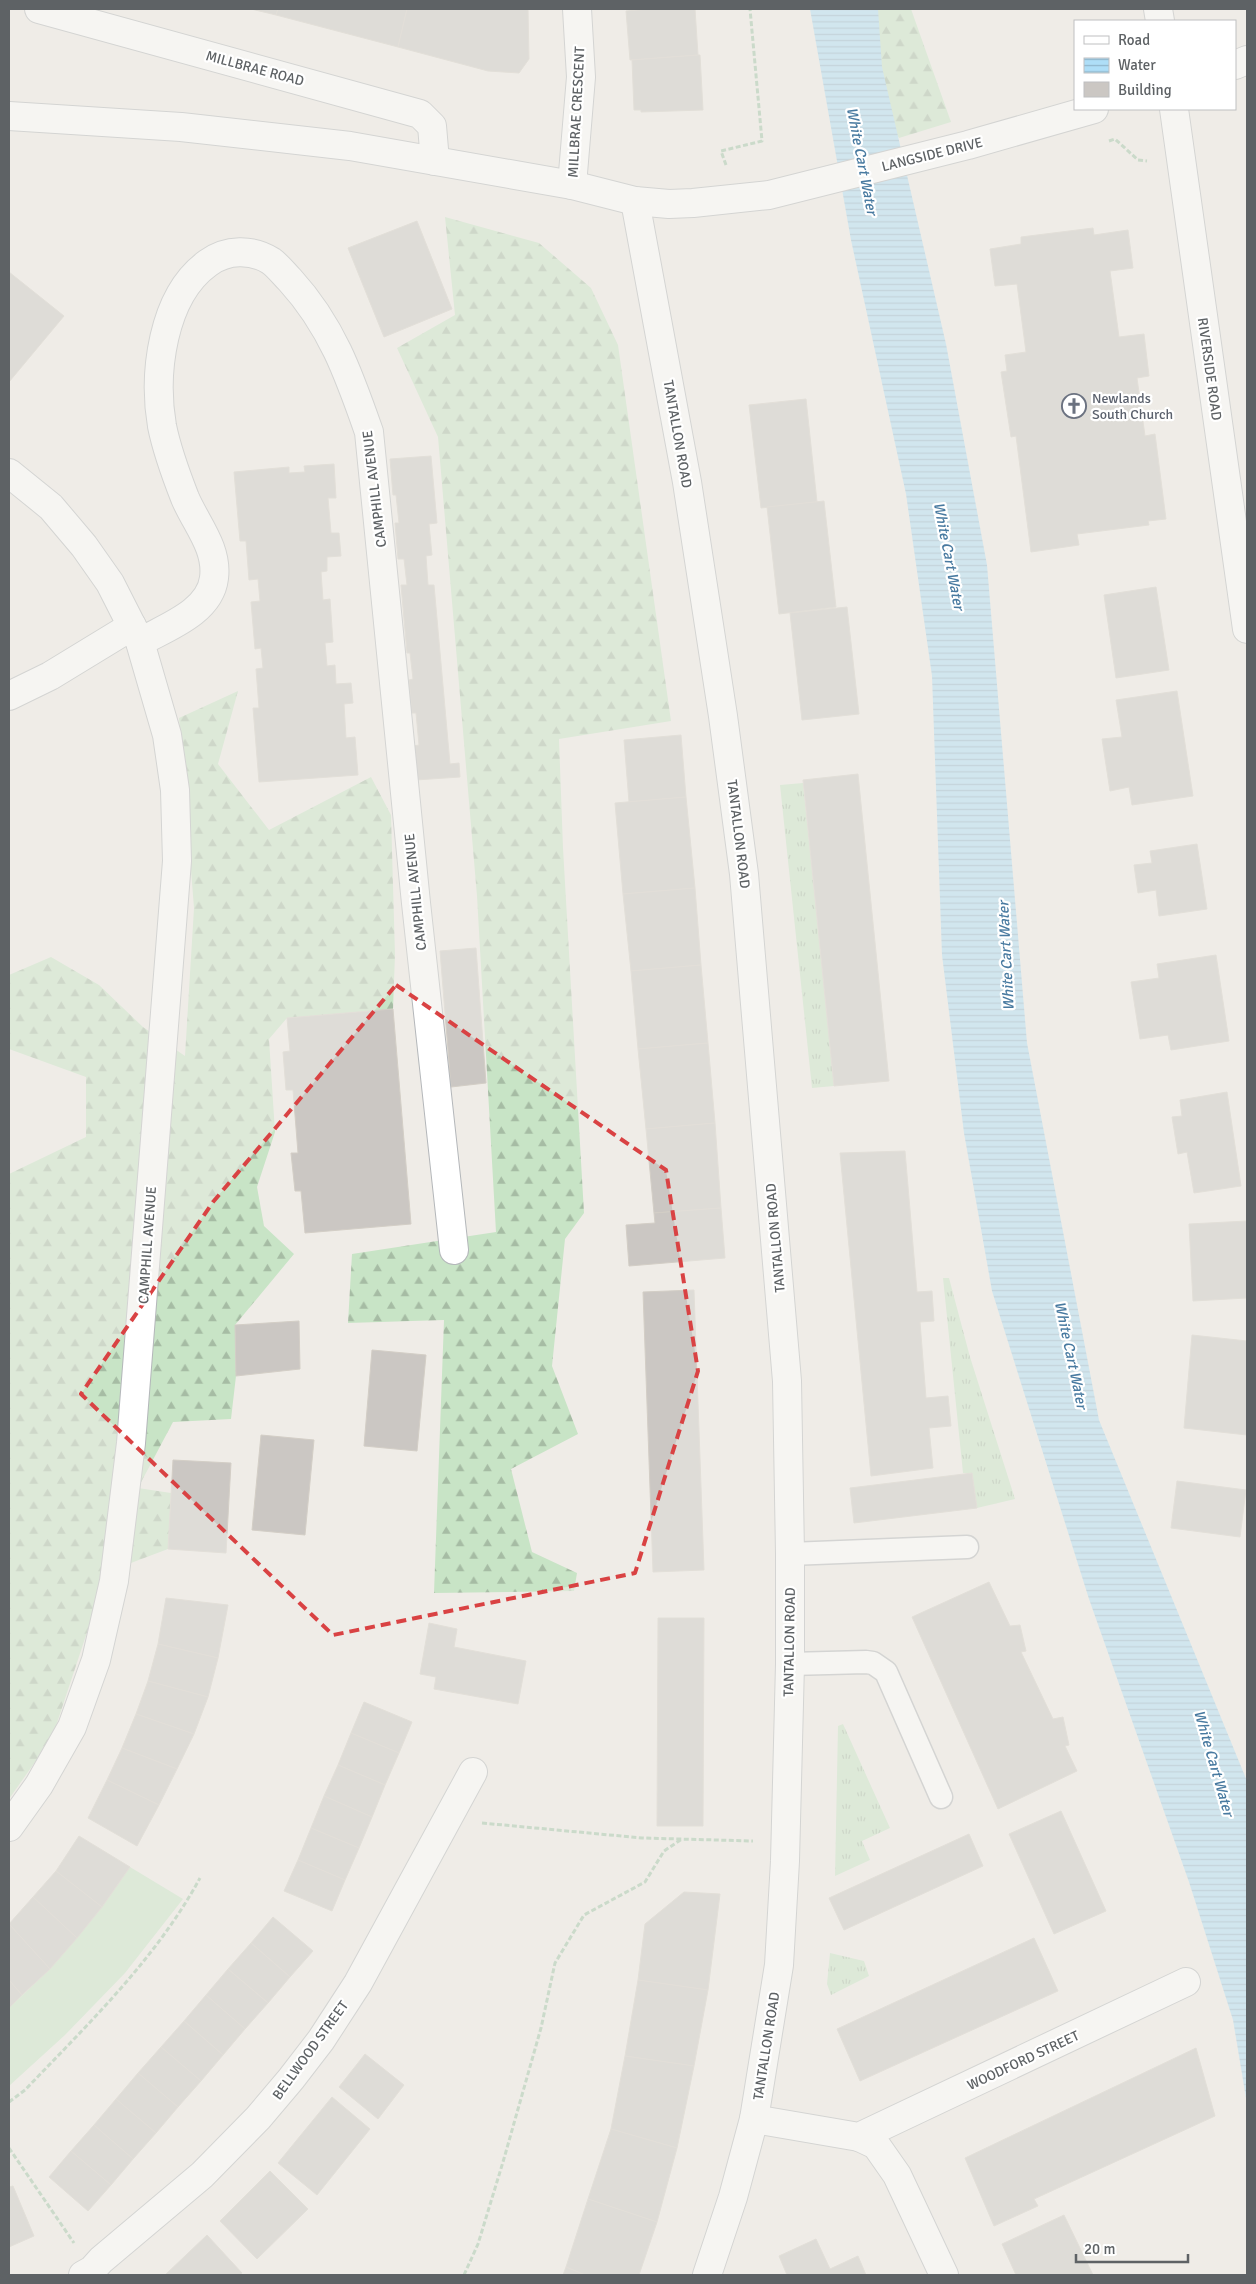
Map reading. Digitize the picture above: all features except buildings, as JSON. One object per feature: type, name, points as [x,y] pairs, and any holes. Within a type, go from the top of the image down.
[{"type":"street","name":"MILLBRAE ROAD","points":[[39,9],[420,114],[432,126],[435,161]]},
{"type":"street","name":"MILLBRAE CRESCENT","points":[[572,185],[581,77],[577,9]]},
{"type":"street","points":[[9,102],[9,116],[181,127],[350,146],[572,185],[635,201],[670,204],[736,200]]},
{"type":"street","name":"LANGSIDE DRIVE","points":[[736,200],[769,195],[968,145],[1090,110]]},
{"type":"street","name":"RIVERSIDE ROAD","points":[[1174,110],[1247,629]]},
{"type":"street","name":"TANTALLON ROAD","points":[[635,201],[687,482],[723,716],[744,874],[786,1380],[790,1554],[790,1664],[779,1965],[754,2118],[732,2197],[707,2275]]},
{"type":"street","name":"CAMPHILL AVENUE","points":[[136,634],[192,612],[210,595],[214,577],[212,550],[191,513],[177,479],[162,425],[159,383],[164,338],[176,302],[188,281],[200,269],[210,261],[232,252],[255,253],[273,262],[296,286],[320,319],[343,360],[369,432],[417,913],[454,1250]]},
{"type":"street","name":"CAMPHILL AVENUE","points":[[9,473],[51,507],[84,546],[110,583],[136,634],[167,735],[175,790],[176,861],[131,1443],[114,1581],[96,1660],[72,1727],[39,1785],[9,1826]]},
{"type":"street","points":[[9,696],[136,634]]},
{"type":"street","name":"BELLWOOD STREET","points":[[88,2273],[202,2175],[258,2118],[321,2040],[358,1983],[473,1772]]},
{"type":"street","name":"WOODFORD STREET","points":[[860,2137],[1186,1982]]},
{"type":"street","points":[[754,2118],[860,2137],[876,2145],[897,2176],[944,2275]]},
{"type":"lane","points":[[790,1554],[967,1546]]},
{"type":"lane","points":[[790,1664],[866,1662],[874,1663],[886,1672],[941,1797]]},
{"type":"path","points":[[736,200],[721,151],[762,141],[750,9]]},
{"type":"path","points":[[1108,141],[1115,139],[1138,160],[1181,166]]},
{"type":"path","points":[[447,1819],[642,1838],[785,1841]]},
{"type":"path","points":[[464,2275],[478,2244],[503,2162],[541,2028],[555,1963],[584,1915],[645,1882],[664,1851],[682,1839]]},
{"type":"path","points":[[9,2102],[25,2090],[126,1984],[191,1895],[200,1878]]},
{"type":"path","points":[[9,2148],[88,2273]]},
{"type":"highlighted area","points":[[396,985],[666,1170],[698,1371],[635,1573],[333,1635],[81,1394],[213,1202]]},
{"type":"green space","points":[[853,9],[911,9],[951,122],[899,138],[876,101]]},
{"type":"green space","points":[[445,217],[539,243],[591,288],[618,345],[671,721],[559,739],[563,848],[584,1213],[565,1239],[552,1366],[578,1434],[511,1469],[532,1552],[577,1573],[574,1591],[434,1593],[444,1320],[348,1323],[352,1254],[496,1232],[477,896],[438,437],[397,348],[455,315]]},
{"type":"green space","points":[[238,691],[218,764],[269,830],[371,777],[391,815],[395,955],[393,1009],[287,1018],[269,1039],[275,1132],[257,1187],[264,1226],[294,1254],[235,1325],[236,1376],[231,1419],[173,1422],[138,1488],[171,1493],[168,1549],[107,1572],[52,1738],[9,1799],[9,1174],[86,1137],[86,1077],[9,1049],[9,975],[51,957],[99,985],[143,1027],[185,1056],[194,908],[179,718]]},
{"type":"green space","points":[[803,783],[834,1086],[812,1088],[780,785]]},
{"type":"green space","points":[[943,1278],[949,1278],[970,1357],[1015,1499],[977,1508],[972,1473],[963,1473]]},
{"type":"green space","points":[[843,1724],[890,1828],[862,1841],[870,1860],[835,1876],[838,1726]]},
{"type":"green space","points":[[130,1867],[183,1899],[125,1973],[65,2035],[9,2086],[9,2008],[50,1969],[102,1907]]},
{"type":"green space","points":[[830,1953],[864,1961],[869,1976],[831,1995],[827,1984]]},
{"type":"water","name":"White Cart Water","points":[[810,9],[878,9],[882,67],[946,344],[987,565],[1027,1043],[1099,1420],[1247,1781],[1247,2104],[1233,2020],[1189,1882],[1089,1599],[992,1291],[964,1133],[942,955],[932,676],[906,494],[851,240]]},
{"type":"place","name":"Newlands South Church","points":[[1074,406]]}]
